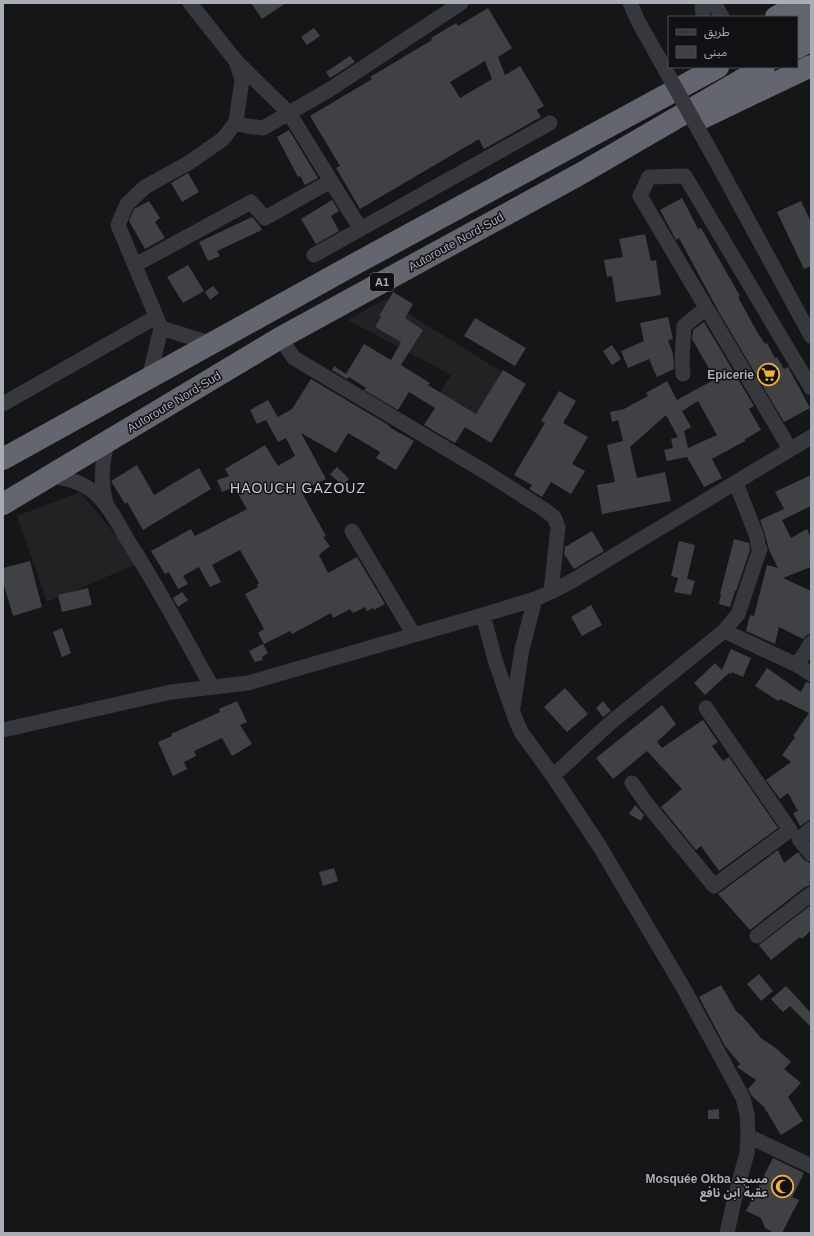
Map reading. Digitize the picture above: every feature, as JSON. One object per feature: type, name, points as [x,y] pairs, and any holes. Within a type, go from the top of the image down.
[{"type":"highway","points":[[778,16],[800,3]]},
{"type":"highway","points":[[798,23],[811,16]]},
{"type":"highway","points":[[798,47],[811,40]]},
{"type":"highway","points":[[580,174],[811,66]]},
{"type":"highway","name":"Autoroute Nord-Sud","points":[[5,504],[280,338],[580,174],[762,68]]},
{"type":"highway","name":"A1","points":[[3,459],[701,72]]},
{"type":"street","points":[[190,3],[236,61],[289,113],[360,228]]},
{"type":"street","points":[[236,122],[246,126],[263,128],[329,90],[461,3]]},
{"type":"street","points":[[630,3],[639,23],[811,336]]},
{"type":"street","points":[[702,3],[703,16]]},
{"type":"street","points":[[714,3],[721,16]]},
{"type":"street","points":[[148,378],[159,323],[118,225],[127,204],[145,187],[190,162],[223,139],[236,122],[242,80],[236,61]]},
{"type":"street","points":[[314,255],[550,123]]},
{"type":"street","points":[[790,449],[640,196],[649,177],[685,176],[811,388]]},
{"type":"street","points":[[135,265],[251,202],[265,218],[331,181]]},
{"type":"street","points":[[683,374],[682,361],[684,326],[706,308]]},
{"type":"street","points":[[3,404],[159,323],[211,343]]},
{"type":"street","points":[[280,338],[294,358],[487,473],[554,517],[558,527],[552,592]]},
{"type":"street","points":[[3,730],[171,692],[248,683],[483,616],[535,599],[552,592],[811,437]]},
{"type":"street","points":[[106,505],[103,493],[102,467],[108,441]]},
{"type":"street","points":[[51,476],[76,481],[93,492],[106,505],[148,571],[212,687]]},
{"type":"street","points":[[553,776],[609,724],[724,631],[738,614],[760,549],[757,537],[736,482]]},
{"type":"street","points":[[352,531],[414,635]]},
{"type":"street","points":[[512,710],[522,649],[535,599]]},
{"type":"street","points":[[483,616],[495,660],[512,710],[525,738],[553,776],[600,847],[715,1045],[743,1098],[747,1114],[747,1153],[735,1196],[727,1233]]},
{"type":"street","points":[[724,631],[797,665],[811,674]]},
{"type":"street","points":[[797,665],[811,643]]},
{"type":"street","points":[[706,708],[794,835],[811,854]]},
{"type":"street","points":[[632,783],[646,803],[714,886],[794,835],[811,830]]},
{"type":"street","points":[[757,936],[811,894]]},
{"type":"street","points":[[748,1136],[811,1166]]},
{"type":"shaded area","points":[[385,299],[504,373],[471,425],[434,401],[451,375],[348,320]]},
{"type":"shaded area","points":[[80,492],[139,563],[47,602],[17,516]]},
{"type":"building","points":[[251,3],[286,3],[262,19]]},
{"type":"building","points":[[488,8],[512,48],[498,57],[505,75],[520,66],[544,106],[537,110],[541,117],[484,149],[479,139],[360,209],[336,168],[340,166],[310,116],[372,79],[370,77],[432,40],[431,38],[456,23],[458,26]],"holes":[[[485,61],[492,79],[460,98],[450,82]]]},
{"type":"building","points":[[314,28],[320,36],[307,45],[301,37]]},
{"type":"building","points":[[350,56],[355,62],[330,78],[326,72]]},
{"type":"building","points":[[289,130],[318,178],[305,185],[300,176],[298,177],[277,137]]},
{"type":"building","points":[[188,173],[199,192],[182,202],[171,183]]},
{"type":"building","points":[[682,198],[698,229],[701,228],[740,296],[738,297],[756,330],[765,344],[767,343],[775,358],[777,357],[784,369],[788,367],[810,408],[784,422],[720,314],[679,238],[676,240],[660,210]]},
{"type":"building","points":[[332,200],[339,211],[331,216],[339,231],[316,244],[301,219]]},
{"type":"building","points":[[149,201],[160,218],[155,222],[165,238],[145,249],[129,221],[134,209]]},
{"type":"building","points":[[801,201],[811,222],[811,266],[804,269],[777,212]]},
{"type":"building","points":[[252,217],[262,230],[217,251],[220,256],[208,261],[199,242]]},
{"type":"building","points":[[645,234],[651,261],[656,260],[661,295],[616,302],[612,276],[607,277],[604,260],[623,257],[619,239]]},
{"type":"building","points":[[188,265],[204,291],[183,303],[167,277]]},
{"type":"building","points":[[213,286],[219,293],[210,300],[205,292]]},
{"type":"building","points":[[393,292],[413,304],[405,318],[423,330],[401,365],[430,383],[428,385],[476,414],[503,370],[526,384],[491,443],[465,427],[455,443],[424,425],[435,408],[409,392],[398,410],[364,390],[366,388],[349,377],[347,379],[332,370],[334,366],[346,374],[364,344],[391,360],[401,342],[375,327],[381,317],[379,316]]},
{"type":"building","points":[[668,317],[673,339],[668,340],[673,354],[674,369],[657,377],[649,359],[628,368],[621,351],[644,341],[640,323]]},
{"type":"building","points":[[475,318],[526,348],[515,366],[464,336]]},
{"type":"building","points":[[704,322],[754,406],[749,409],[761,430],[745,439],[745,441],[712,459],[722,478],[704,487],[687,457],[667,461],[664,450],[673,448],[671,439],[678,437],[666,415],[630,447],[637,478],[665,472],[671,501],[602,514],[597,485],[615,482],[607,445],[623,441],[618,420],[612,422],[610,412],[624,409],[648,396],[646,393],[667,381],[677,400],[715,379],[692,339],[693,330]],"holes":[[[698,401],[717,435],[688,448],[684,431],[691,427],[682,411]]]},
{"type":"building","points":[[612,345],[621,359],[612,365],[603,351]]},
{"type":"building","points":[[311,379],[414,441],[396,470],[376,458],[380,452],[348,433],[336,453],[301,433],[326,479],[301,491],[326,536],[323,537],[330,546],[319,555],[328,573],[357,557],[385,604],[374,610],[373,608],[367,611],[365,607],[353,613],[350,609],[333,618],[331,613],[292,634],[290,631],[264,644],[258,633],[264,629],[245,594],[258,587],[257,585],[259,583],[240,550],[212,565],[221,582],[210,587],[199,567],[183,576],[188,584],[178,589],[169,572],[165,574],[151,551],[191,529],[195,536],[247,509],[234,487],[222,492],[217,480],[229,476],[225,469],[265,445],[278,466],[295,456],[286,438],[278,442],[266,420],[257,424],[250,410],[268,400],[278,417],[292,409]]},
{"type":"building","points":[[559,391],[576,401],[563,423],[588,437],[572,464],[585,471],[571,494],[551,482],[542,497],[529,489],[532,485],[514,475],[545,423],[541,421]]},
{"type":"building","points":[[137,465],[154,495],[199,468],[211,489],[143,530],[127,502],[125,504],[111,481]]},
{"type":"building","points":[[337,467],[349,479],[343,486],[330,474]]},
{"type":"building","points":[[811,475],[811,506],[782,520],[791,538],[807,529],[811,538],[811,567],[783,578],[811,591],[811,634],[807,635],[803,639],[779,627],[775,644],[746,631],[750,615],[754,616],[767,565],[778,568],[769,550],[760,520],[784,509],[775,492]]},
{"type":"building","points":[[592,531],[604,551],[574,569],[564,554],[565,547]]},
{"type":"building","points":[[734,539],[749,543],[750,550],[730,607],[719,604],[720,594]]},
{"type":"building","points":[[679,541],[695,545],[687,579],[695,581],[691,595],[674,592],[678,578],[671,576]]},
{"type":"building","points":[[30,561],[42,607],[13,616],[3,582],[3,568]]},
{"type":"building","points":[[88,588],[92,605],[62,612],[58,595]]},
{"type":"building","points":[[182,592],[188,600],[178,607],[173,598]]},
{"type":"building","points":[[591,605],[602,625],[582,636],[571,617]]},
{"type":"building","points":[[62,628],[71,653],[62,657],[53,632]]},
{"type":"building","points":[[263,644],[268,653],[262,657],[263,660],[255,662],[249,651]]},
{"type":"building","points":[[731,649],[751,658],[743,677],[732,672],[731,674],[729,673],[705,695],[694,683],[715,663],[722,670]]},
{"type":"building","points":[[767,668],[801,692],[806,682],[811,683],[811,819],[800,826],[793,813],[798,811],[788,793],[780,799],[766,780],[791,762],[782,755],[795,737],[793,736],[809,713],[780,699],[778,701],[755,686]]},
{"type":"building","points":[[565,688],[588,714],[567,732],[544,707]]},
{"type":"building","points":[[237,701],[247,722],[240,725],[252,744],[232,756],[222,738],[194,751],[196,756],[184,762],[187,769],[173,776],[158,742],[172,736],[171,734],[220,712],[219,709]]},
{"type":"building","points":[[603,701],[611,711],[603,717],[596,708]]},
{"type":"building","points":[[662,705],[676,724],[657,742],[662,748],[703,720],[718,742],[712,746],[723,761],[729,757],[778,828],[719,871],[701,846],[696,850],[661,807],[682,789],[647,751],[613,779],[596,758]]},
{"type":"building","points":[[635,805],[644,815],[641,821],[629,814]]},
{"type":"building","points":[[778,850],[784,863],[798,852],[804,860],[811,864],[811,885],[805,887],[750,930],[718,894]]},
{"type":"building","points":[[334,868],[338,881],[323,886],[319,872]]},
{"type":"building","points":[[811,905],[811,930],[802,939],[800,937],[771,960],[759,945]]},
{"type":"building","points":[[759,974],[773,991],[761,1001],[747,984]]},
{"type":"building","points":[[721,985],[736,1011],[761,1038],[777,1049],[791,1062],[784,1069],[801,1083],[788,1097],[803,1121],[781,1135],[764,1107],[752,1096],[748,1089],[756,1080],[737,1067],[740,1064],[725,1046],[699,997]]},
{"type":"building","points":[[786,986],[811,1013],[811,1027],[790,1006],[783,1012],[771,999]]},
{"type":"building","points":[[719,1109],[719,1119],[708,1119],[708,1110]]},
{"type":"building","points":[[773,1158],[804,1173],[792,1197],[799,1200],[782,1233],[774,1233],[765,1228],[761,1218],[746,1211]]},
{"type":"place","name":"Epicerie","points":[[769,375]]},
{"type":"place","name":"Mosquée Okba مسجد عقبة ابن نافع","points":[[783,1186]]},
{"type":"district","name":"HAOUCH GAZOUZ","points":[[298,488]]}]
